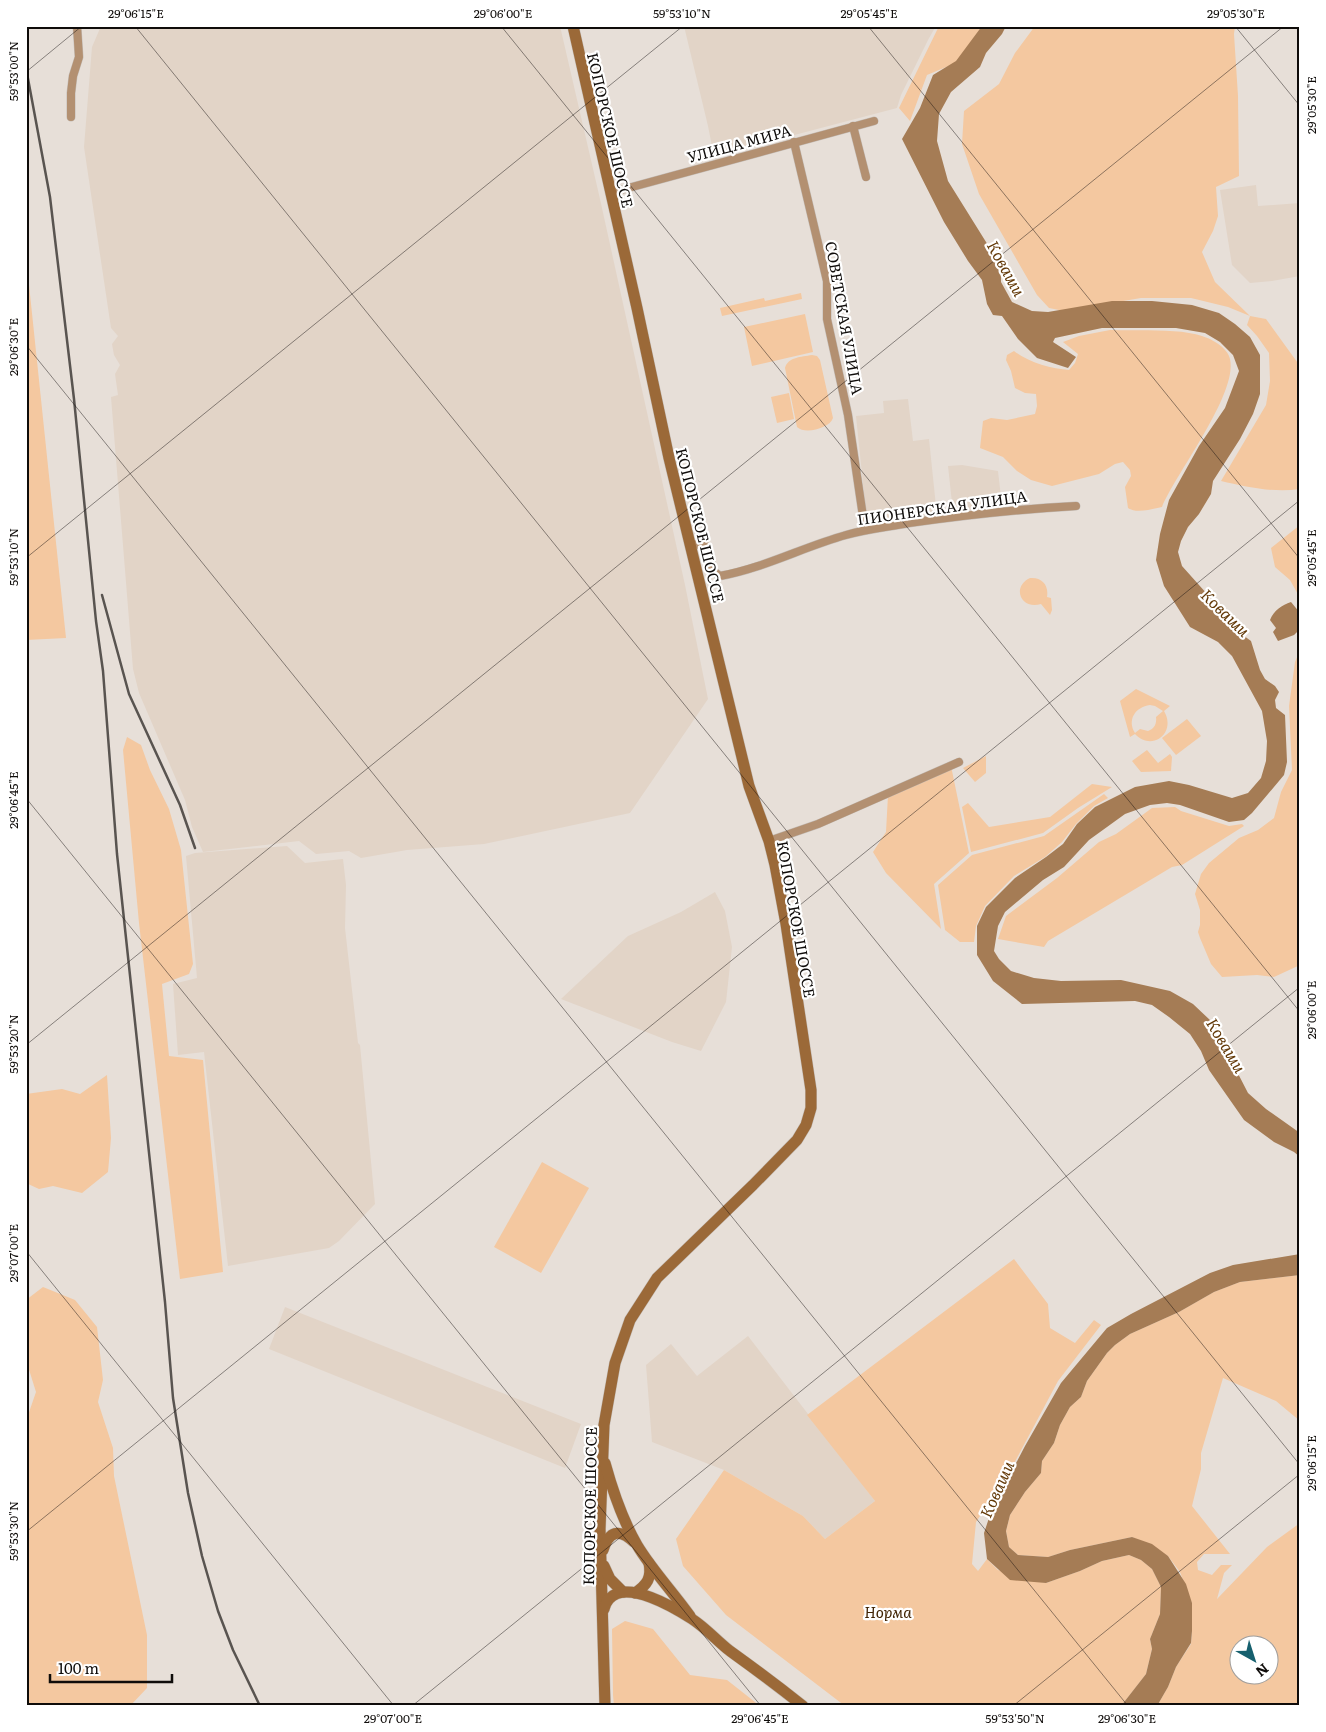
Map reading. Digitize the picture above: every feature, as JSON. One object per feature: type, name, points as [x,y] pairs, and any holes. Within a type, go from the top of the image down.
[{"type":"main road","name":"КОПОРСКОЕ ШОССЕ","points":[[572,26],[637,308],[669,458],[749,786],[769,841],[786,924],[811,1090],[810,1108],[806,1125],[797,1140],[784,1155],[662,1273],[630,1320],[615,1363],[604,1425],[602,1452],[601,1556],[605,1706]]},
{"type":"main road","points":[[602,1452],[617,1501],[637,1545],[693,1620]]},
{"type":"main road","points":[[637,1545],[627,1536],[617,1533],[611,1535],[606,1541],[601,1556],[610,1579],[629,1593],[651,1597],[667,1604],[693,1620],[722,1645],[803,1706]]},
{"type":"main road","points":[[603,1611],[608,1600],[614,1595],[629,1593],[644,1587],[649,1579],[649,1563]]},
{"type":"street","points":[[71,118],[73,76],[79,57],[78,29]]},
{"type":"street","name":"УЛИЦА МИРА","points":[[610,192],[874,120]]},
{"type":"street","points":[[853,126],[866,177]]},
{"type":"street","name":"СОВЕТСКАЯ УЛИЦА","points":[[794,142],[827,281],[828,319],[848,414],[865,530]]},
{"type":"street","name":"ПИОНЕРСКАЯ УЛИЦА","points":[[690,544],[706,545],[713,571],[720,576],[741,572],[845,535],[865,530],[957,516],[1076,506]]},
{"type":"street","points":[[769,841],[818,824],[959,762]]},
{"type":"shaded area","points":[[101,26],[560,26],[685,585],[708,699],[630,813],[484,844],[407,850],[361,858],[349,851],[316,854],[299,841],[203,852],[192,827],[185,800],[139,693],[133,669],[111,397],[118,395],[115,374],[120,365],[114,355],[112,344],[118,336],[111,328],[84,147],[92,47]]},
{"type":"shaded area","points":[[684,26],[936,26],[901,95],[897,108],[714,156]]},
{"type":"shaded area","points":[[982,26],[1006,26],[1002,34],[986,53],[980,67],[951,92],[939,114],[937,141],[948,181],[991,250],[1001,276],[1001,282],[1012,302],[1032,311],[1048,312],[1112,301],[1152,301],[1192,305],[1219,313],[1235,324],[1250,337],[1260,355],[1260,394],[1253,414],[1240,439],[1213,481],[1211,494],[1199,514],[1188,527],[1178,552],[1182,566],[1216,604],[1224,616],[1240,633],[1251,641],[1260,670],[1265,679],[1275,686],[1279,692],[1275,700],[1276,708],[1285,715],[1287,762],[1284,775],[1244,820],[1229,822],[1180,805],[1167,803],[1150,805],[1125,814],[1089,840],[1064,867],[1043,880],[1005,912],[998,926],[994,951],[1011,971],[1034,978],[1061,981],[1121,980],[1170,991],[1193,1004],[1211,1021],[1224,1038],[1231,1060],[1248,1093],[1266,1109],[1300,1133],[1300,1157],[1274,1142],[1244,1120],[1209,1070],[1201,1051],[1190,1034],[1152,1005],[1135,1001],[1022,1004],[993,981],[977,955],[977,926],[986,907],[1015,878],[1063,844],[1077,824],[1095,807],[1135,787],[1169,781],[1232,798],[1248,793],[1261,778],[1266,761],[1267,741],[1262,711],[1232,656],[1218,642],[1190,627],[1164,586],[1156,560],[1160,534],[1169,500],[1199,446],[1225,408],[1239,371],[1233,355],[1220,342],[1205,333],[1176,328],[1102,328],[1055,338],[1053,342],[1076,357],[1068,368],[1037,358],[1018,339],[1002,316],[993,315],[987,304],[982,280],[944,222],[902,139],[920,108],[933,75],[956,61]]},
{"type":"shaded area","points":[[1256,185],[1258,206],[1300,203],[1300,276],[1250,283],[1232,265],[1220,190]]},
{"type":"shaded area","points":[[908,399],[913,441],[929,439],[937,516],[867,523],[856,416],[884,413],[883,401]]},
{"type":"shaded area","points":[[962,465],[998,471],[1002,506],[953,512],[948,466]]},
{"type":"shaded area","points":[[1291,602],[1300,613],[1300,629],[1294,635],[1278,641],[1273,632],[1276,628],[1270,620],[1279,608]]},
{"type":"shaded area","points":[[287,846],[305,863],[343,859],[346,885],[345,928],[358,1043],[360,1045],[375,1204],[339,1241],[329,1248],[228,1266],[204,1052],[178,1055],[173,984],[197,978],[186,856],[195,853]]},
{"type":"shaded area","points":[[715,892],[725,911],[732,947],[726,1002],[701,1051],[672,1042],[561,999],[628,936],[681,912]]},
{"type":"shaded area","points":[[1300,1254],[1300,1275],[1240,1282],[1214,1292],[1179,1312],[1130,1334],[1115,1345],[1087,1381],[1081,1397],[1070,1407],[1060,1425],[1054,1443],[1042,1461],[1041,1473],[1025,1492],[1010,1515],[1006,1531],[1009,1547],[1018,1555],[1048,1557],[1070,1550],[1132,1537],[1152,1544],[1168,1556],[1186,1584],[1192,1603],[1191,1643],[1176,1667],[1168,1687],[1157,1706],[1121,1706],[1146,1674],[1152,1649],[1150,1639],[1160,1614],[1161,1587],[1152,1569],[1141,1560],[1129,1555],[1102,1561],[1046,1583],[1010,1580],[987,1559],[984,1533],[992,1509],[1061,1383],[1107,1328],[1210,1273],[1233,1265]]},
{"type":"shaded area","points":[[285,1307],[581,1424],[565,1468],[269,1349]]},
{"type":"shaded area","points":[[748,1336],[875,1501],[825,1539],[803,1516],[724,1470],[652,1442],[646,1365],[671,1344],[697,1376]]},
{"type":"green space","points":[[939,26],[982,26],[958,62],[927,75],[910,121],[899,108]]},
{"type":"green space","points":[[1035,26],[1235,26],[1239,176],[1216,187],[1218,216],[1213,231],[1202,252],[1215,282],[1250,316],[1228,307],[1191,298],[1141,298],[1064,311],[1049,308],[1037,295],[979,194],[962,144],[964,111],[999,84],[1015,53]]},
{"type":"green space","points":[[26,256],[66,638],[26,640]]},
{"type":"green space","points":[[801,293],[802,299],[722,316],[720,308],[764,298],[765,301]]},
{"type":"green space","points":[[805,314],[813,352],[752,366],[744,327]]},
{"type":"green space","points":[[1250,316],[1266,319],[1300,366],[1300,489],[1270,490],[1221,481],[1266,405],[1270,381],[1269,353],[1247,325]]},
{"type":"green space","points":[[1110,330],[1193,333],[1219,344],[1229,355],[1230,374],[1225,392],[1216,412],[1162,507],[1140,511],[1128,508],[1125,487],[1131,476],[1130,470],[1123,462],[1115,464],[1099,474],[1052,486],[1031,480],[1017,471],[1003,457],[980,448],[983,421],[991,418],[1007,420],[1035,414],[1037,406],[1036,394],[1025,393],[1015,388],[1006,360],[1007,355],[1014,351],[1040,364],[1069,370],[1075,363],[1078,354],[1063,342],[1079,336]]},
{"type":"green space","points":[[812,355],[817,356],[820,360],[833,418],[827,425],[817,429],[806,430],[797,427],[785,368],[792,360]]},
{"type":"green space","points":[[789,393],[794,419],[777,423],[771,397]]},
{"type":"green space","points":[[1300,525],[1300,598],[1290,580],[1275,567],[1271,548]]},
{"type":"green space","points":[[1030,578],[1041,580],[1046,585],[1047,597],[1051,598],[1052,610],[1050,615],[1041,604],[1028,604],[1021,597],[1021,587]]},
{"type":"green space","points":[[1300,650],[1300,965],[1274,977],[1257,975],[1222,977],[1211,964],[1198,932],[1200,910],[1195,894],[1201,874],[1209,863],[1239,838],[1258,830],[1274,818],[1281,792],[1292,770],[1289,706],[1295,662]]},
{"type":"green space","points":[[1136,689],[1170,706],[1164,711],[1167,726],[1161,738],[1149,741],[1135,734],[1130,737],[1120,701]],"holes":[[[1150,705],[1163,711],[1156,717],[1153,728],[1148,731],[1140,729],[1135,733],[1132,723],[1134,715],[1140,708]]]},
{"type":"green space","points":[[1187,719],[1201,736],[1176,755],[1162,738]]},
{"type":"green space","points":[[127,737],[141,745],[150,770],[169,809],[181,850],[193,964],[189,974],[162,984],[169,1056],[203,1060],[223,1272],[180,1279],[139,923],[123,750]]},
{"type":"green space","points":[[1147,750],[1158,763],[1170,754],[1172,757],[1171,771],[1141,772],[1132,761]]},
{"type":"green space","points":[[986,756],[986,773],[975,782],[963,768]]},
{"type":"green space","points":[[951,766],[969,853],[934,884],[941,929],[886,873],[873,852],[886,832],[888,795]]},
{"type":"green space","points":[[1092,784],[1112,787],[1043,833],[971,852],[962,807],[968,803],[989,827],[1050,817]]},
{"type":"green space","points":[[1104,794],[1108,798],[1094,806],[1062,842],[1045,857],[1014,876],[985,906],[976,926],[974,942],[960,942],[945,930],[938,885],[972,855],[1044,836]]},
{"type":"green space","points":[[1175,807],[1181,811],[1229,826],[1242,824],[1244,826],[1182,865],[1172,867],[1048,941],[1044,947],[998,939],[1006,916],[1057,878],[1099,842],[1116,834],[1152,808]]},
{"type":"green space","points":[[107,1075],[111,1138],[108,1172],[82,1193],[53,1186],[39,1189],[26,1183],[28,1162],[26,1162],[26,1094],[62,1089],[80,1094]]},
{"type":"green space","points":[[542,1162],[589,1188],[541,1273],[494,1247]]},
{"type":"green space","name":"Норма","points":[[1014,1259],[1048,1304],[1050,1328],[1075,1343],[1094,1320],[1101,1325],[1058,1381],[1010,1471],[976,1522],[972,1564],[978,1571],[987,1559],[998,1570],[1046,1583],[1102,1561],[1129,1555],[1141,1560],[1152,1569],[1161,1587],[1160,1614],[1150,1639],[1152,1649],[1146,1674],[1121,1706],[845,1706],[726,1615],[683,1566],[676,1539],[724,1470],[803,1516],[825,1539],[875,1501],[807,1415]]},
{"type":"green space","points":[[1300,1275],[1300,1421],[1276,1401],[1223,1378],[1201,1453],[1201,1469],[1192,1506],[1230,1554],[1204,1554],[1197,1562],[1198,1570],[1212,1575],[1221,1565],[1232,1565],[1224,1573],[1217,1599],[1267,1547],[1300,1523],[1300,1706],[1157,1706],[1168,1687],[1176,1667],[1191,1644],[1192,1631],[1192,1604],[1180,1572],[1168,1556],[1132,1537],[1070,1550],[1048,1557],[1018,1555],[1009,1547],[1006,1531],[1010,1515],[1025,1492],[1041,1473],[1042,1461],[1054,1443],[1060,1425],[1070,1407],[1081,1397],[1087,1381],[1107,1353],[1130,1334],[1179,1312],[1214,1292],[1240,1282]]},
{"type":"green space","points":[[43,1287],[75,1300],[97,1327],[103,1380],[98,1402],[113,1448],[114,1476],[147,1635],[147,1688],[130,1706],[26,1706],[26,1421],[36,1392],[26,1360],[26,1300]]},
{"type":"green space","points":[[625,1621],[653,1629],[690,1675],[727,1680],[760,1706],[614,1706],[612,1629]]},
{"type":"railway","points":[[26,68],[50,197],[74,399],[96,621],[103,671],[117,854],[165,1302],[173,1398],[188,1493],[202,1556],[218,1611],[233,1650],[260,1706]]},
{"type":"railway","points":[[102,595],[129,694],[180,805],[195,848]]},
{"type":"water label","name":"Коваши","points":[[1007,268]]},
{"type":"water label","name":"Коваши","points":[[1226,612]]},
{"type":"water label","name":"Коваши","points":[[1227,1045]]},
{"type":"water label","name":"Коваши","points":[[996,1489]]}]
